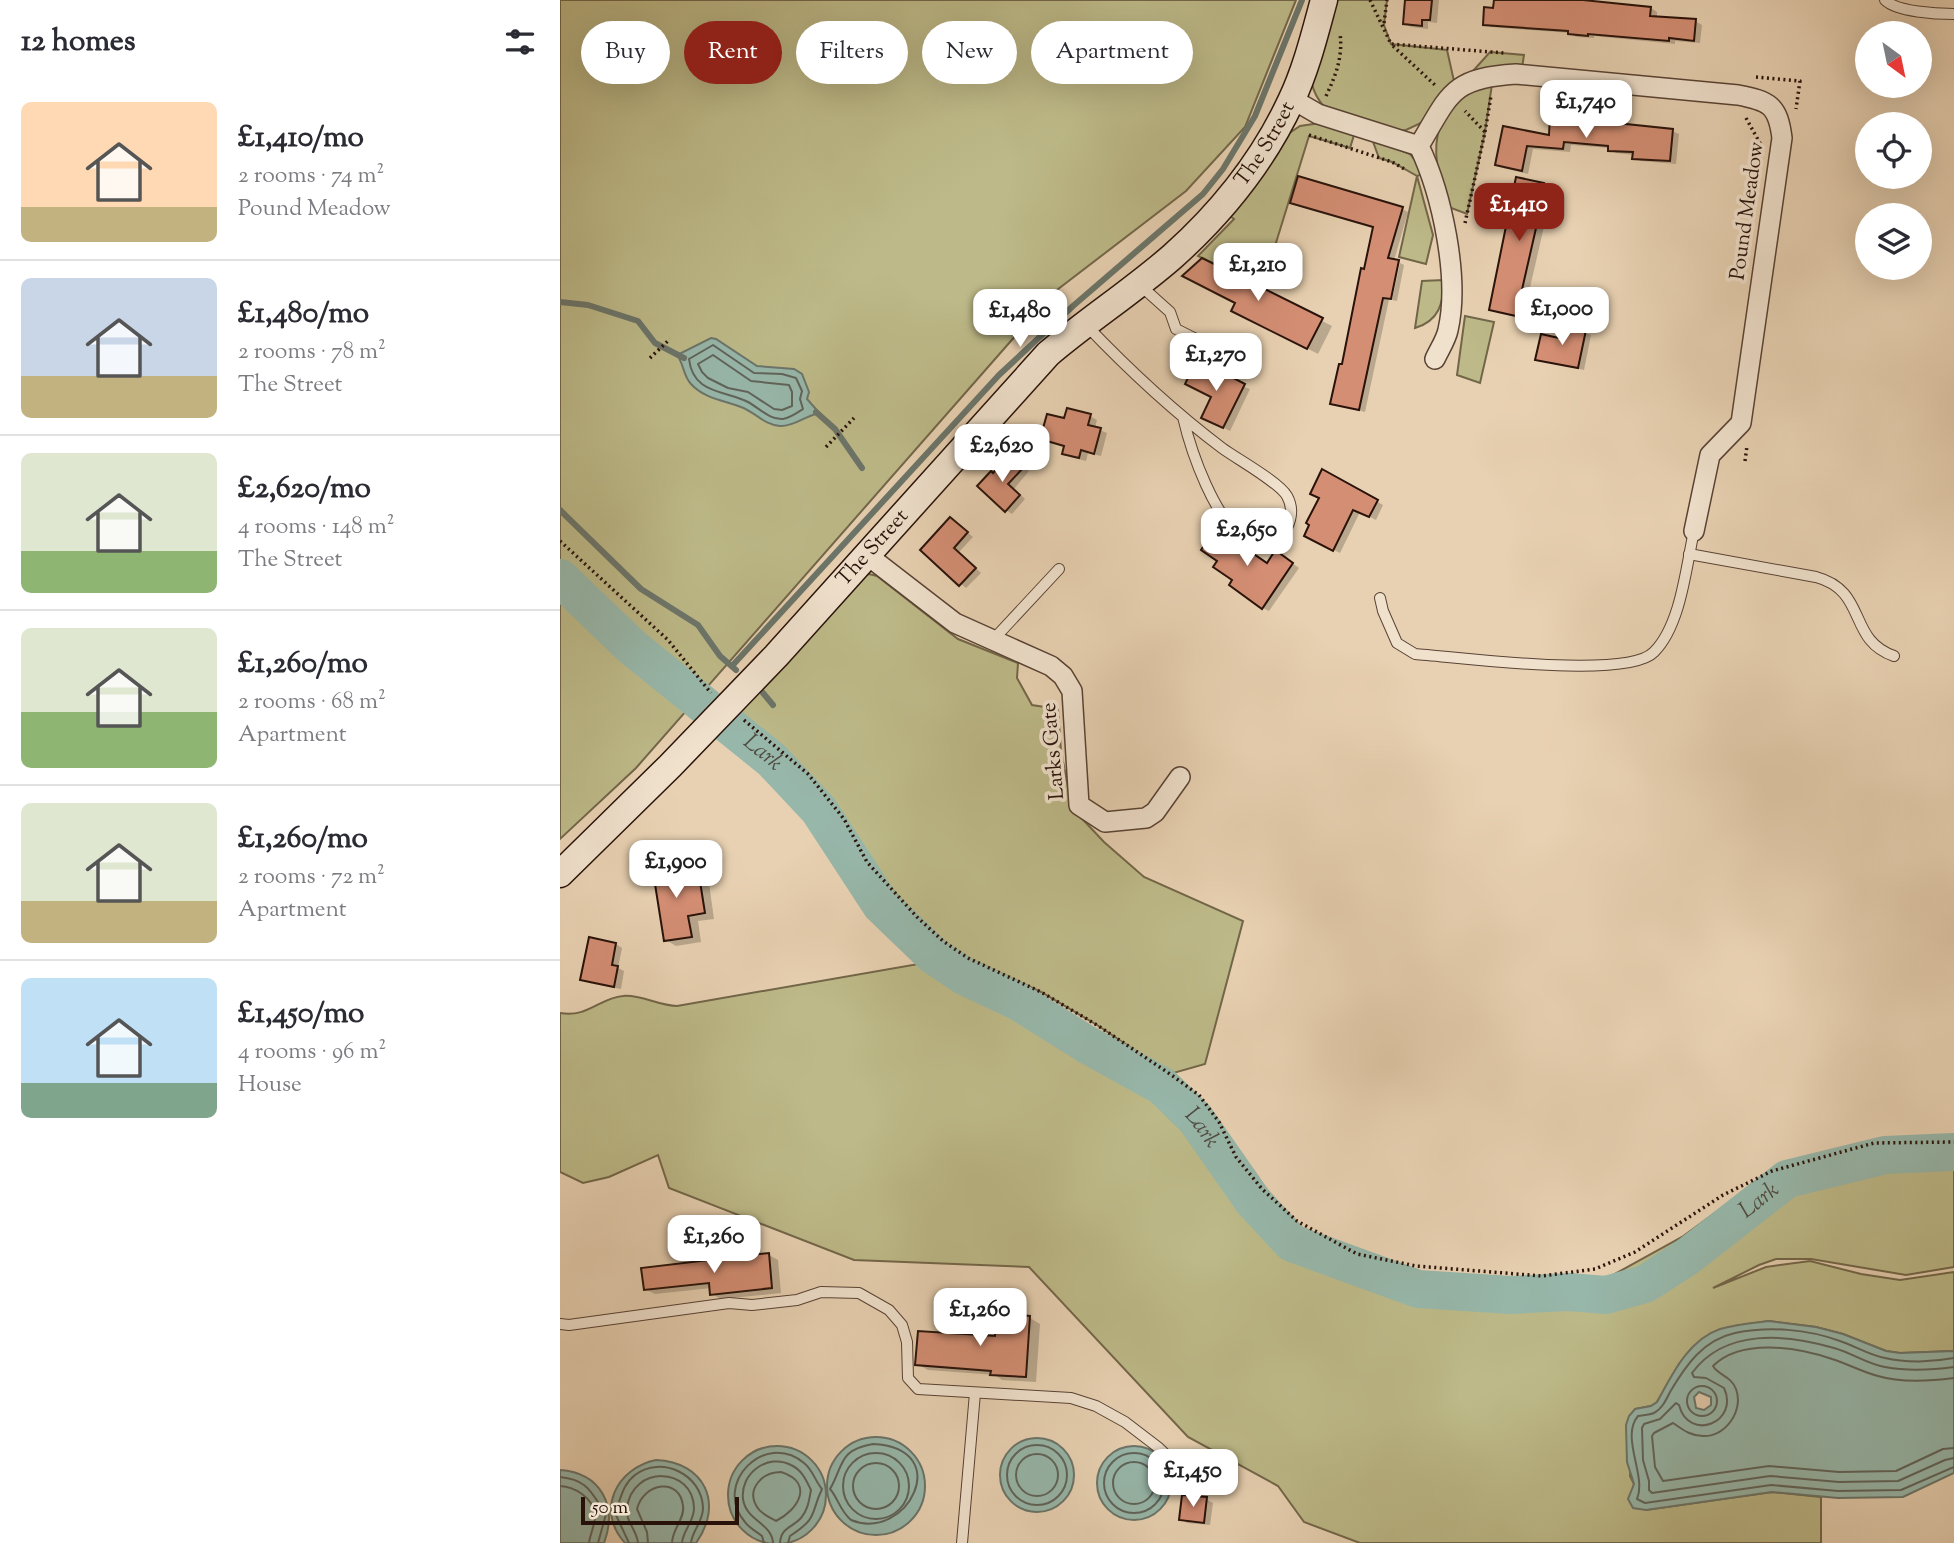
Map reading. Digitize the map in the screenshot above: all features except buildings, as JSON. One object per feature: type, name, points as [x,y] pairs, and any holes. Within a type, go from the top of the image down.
[{"type":"main road","name":"The Street","points":[[560,874],[721,713],[1048,354],[1179,250],[1230,199],[1253,168],[1292,99],[1324,0]]},
{"type":"street","name":"Pound Meadow","points":[[1419,146],[1450,95],[1464,84],[1487,76],[1516,74],[1738,95],[1762,100],[1774,110],[1780,122],[1782,138],[1741,423],[1710,455],[1694,531]]},
{"type":"street","points":[[1292,99],[1318,114],[1419,146],[1428,166],[1448,247],[1451,296],[1448,331],[1435,359]]},
{"type":"street","name":"Larks Gate","points":[[867,555],[955,623],[1051,666],[1063,676],[1072,691],[1079,806],[1092,816],[1105,822],[1146,818],[1155,812],[1180,777]]},
{"type":"lane","points":[[1885,0],[1891,5],[1912,10],[1954,14]]},
{"type":"lane","points":[[1138,283],[1170,312],[1176,329],[1248,365]]},
{"type":"lane","points":[[1084,323],[1123,364],[1183,417],[1286,493],[1293,509],[1289,525],[1278,545],[1249,542],[1231,529],[1195,460],[1183,417]]},
{"type":"lane","points":[[1380,598],[1397,643],[1415,654],[1589,667],[1630,664],[1653,653],[1672,625],[1694,531]]},
{"type":"lane","points":[[1689,554],[1826,579],[1848,596],[1870,642],[1876,648],[1894,656]]},
{"type":"lane","points":[[992,641],[1059,569]]},
{"type":"lane","points":[[560,1324],[569,1325],[729,1303],[752,1305],[797,1300],[821,1292],[859,1293],[889,1310],[902,1325],[907,1342],[908,1378],[918,1389],[1071,1398],[1097,1406],[1125,1422],[1182,1470],[1211,1488]]},
{"type":"lane","points":[[962,1543],[975,1393]]},
{"type":"path","points":[[1370,0],[1391,44],[1450,95],[1485,132]]},
{"type":"path","points":[[1384,25],[1387,0]]},
{"type":"path","points":[[1391,44],[1515,54]]},
{"type":"path","points":[[1745,76],[1800,81],[1794,122]]},
{"type":"path","points":[[1465,224],[1492,88]]},
{"type":"path","points":[[1742,112],[1765,152]]},
{"type":"path","points":[[1309,135],[1392,162],[1409,171]]},
{"type":"path","points":[[650,358],[670,339]]},
{"type":"path","points":[[826,447],[854,418]]},
{"type":"path","points":[[1745,461],[1749,434]]},
{"type":"path","points":[[560,541],[668,640],[711,694],[721,713],[808,774],[844,819],[867,862],[943,941],[968,958],[1041,992],[1170,1073],[1199,1095],[1219,1122],[1236,1157],[1262,1189],[1297,1221],[1357,1254],[1416,1266],[1542,1276],[1595,1269],[1635,1252],[1723,1195],[1772,1171],[1874,1143],[1954,1142]]},
{"type":"shaded area","points":[[560,0],[1296,0],[1245,127],[1186,191],[1053,293],[636,768],[560,839]]},
{"type":"shaded area","points":[[1324,0],[1387,0],[1384,25],[1391,44],[1447,50],[1454,81],[1423,122],[1400,131],[1325,108],[1312,84],[1314,55]]},
{"type":"shaded area","points":[[1490,52],[1524,55],[1521,74],[1473,71]]},
{"type":"shaded area","points":[[1492,84],[1485,132],[1467,214],[1446,206],[1437,167],[1437,136],[1460,93]]},
{"type":"shaded area","points":[[1320,123],[1354,135],[1350,148],[1309,136],[1262,288],[1198,256],[1234,219],[1221,209],[1285,136],[1300,126]]},
{"type":"shaded area","points":[[1372,139],[1410,154],[1425,173],[1417,176],[1379,158]]},
{"type":"shaded area","points":[[1417,176],[1433,235],[1426,264],[1399,257]]},
{"type":"shaded area","points":[[1443,280],[1441,303],[1435,316],[1415,328],[1422,281]]},
{"type":"shaded area","points":[[1465,316],[1494,322],[1480,383],[1457,375]]},
{"type":"shaded area","points":[[864,575],[877,576],[958,639],[1018,663],[1017,678],[1032,705],[1058,709],[1061,751],[1072,808],[1104,842],[1144,877],[1243,921],[1205,1064],[1170,1074],[1097,1025],[1041,992],[968,958],[943,941],[867,862],[844,819],[808,774],[734,711]]},
{"type":"shaded area","points":[[924,963],[1020,1017],[1079,1043],[1124,1073],[1181,1129],[1247,1214],[1277,1240],[1338,1266],[1424,1286],[1505,1292],[1559,1289],[1602,1281],[1682,1237],[1742,1193],[1872,1146],[1903,1144],[1954,1150],[1954,1267],[1906,1275],[1811,1259],[1776,1259],[1713,1288],[1766,1267],[1810,1261],[1861,1274],[1900,1280],[1954,1272],[1954,1351],[1886,1351],[1843,1334],[1816,1327],[1769,1321],[1735,1326],[1691,1349],[1657,1402],[1635,1409],[1630,1476],[1634,1484],[1633,1490],[1646,1510],[1772,1492],[1821,1497],[1821,1543],[1360,1543],[1304,1522],[1278,1486],[1188,1437],[1029,1267],[854,1260],[669,1188],[658,1155],[609,1177],[583,1183],[560,1172],[560,1013],[578,1013],[623,996],[677,1006]]},
{"type":"water","points":[[711,338],[757,366],[794,369],[802,374],[809,392],[807,399],[822,416],[816,414],[789,425],[774,425],[746,409],[696,389],[688,381],[677,355]]},
{"type":"water","points":[[1769,1321],[1816,1327],[1843,1334],[1886,1351],[1954,1351],[1954,1473],[1903,1497],[1838,1498],[1772,1492],[1646,1510],[1633,1508],[1628,1499],[1634,1484],[1627,1462],[1626,1425],[1629,1416],[1635,1409],[1657,1402],[1682,1359],[1709,1334],[1726,1327]],"holes":[[[1699,1392],[1711,1397],[1711,1405],[1704,1410],[1696,1408],[1694,1397]]]},
{"type":"water","points":[[876,1437],[895,1441],[911,1451],[921,1467],[925,1486],[921,1505],[911,1521],[895,1531],[876,1535],[857,1531],[841,1521],[831,1505],[827,1486],[831,1467],[841,1451],[857,1441]]},
{"type":"water","points":[[1037,1438],[1051,1441],[1063,1449],[1071,1461],[1074,1475],[1071,1489],[1063,1501],[1051,1509],[1037,1512],[1023,1509],[1011,1501],[1003,1489],[1000,1475],[1003,1461],[1011,1449],[1023,1441]]},
{"type":"water","points":[[777,1446],[796,1450],[812,1460],[822,1476],[826,1495],[822,1514],[812,1530],[796,1540],[777,1544],[758,1540],[742,1530],[732,1514],[728,1495],[732,1476],[742,1460],[758,1450]]},
{"type":"water","points":[[1134,1446],[1148,1449],[1160,1457],[1168,1469],[1171,1483],[1168,1497],[1160,1509],[1148,1517],[1134,1520],[1120,1517],[1108,1509],[1100,1497],[1097,1483],[1100,1469],[1108,1457],[1120,1449]]},
{"type":"water","points":[[656,1460],[687,1468],[698,1477],[705,1488],[709,1500],[708,1514],[696,1543],[625,1543],[616,1530],[611,1504],[621,1481],[630,1472]]},
{"type":"water","points":[[560,1470],[586,1477],[603,1494],[609,1516],[604,1543],[560,1543]]},
{"type":"waterway","points":[[732,666],[999,375],[1073,306],[1203,194],[1223,169],[1255,116],[1302,0]]},
{"type":"waterway","points":[[560,302],[588,305],[638,321],[655,343],[684,358]]},
{"type":"waterway","points":[[816,412],[835,429],[862,468]]},
{"type":"waterway","points":[[560,510],[641,589],[698,625],[720,656],[736,670]]},
{"type":"waterway","name":"Lark","points":[[560,578],[632,647],[772,760],[819,810],[881,905],[934,956],[964,976],[1019,1002],[1086,1044],[1162,1086],[1195,1118],[1253,1201],[1292,1243],[1418,1289],[1511,1295],[1569,1292],[1606,1295],[1645,1284],[1687,1257],[1787,1179],[1885,1155],[1954,1152]]},
{"type":"waterway","points":[[763,693],[773,705]]}]
